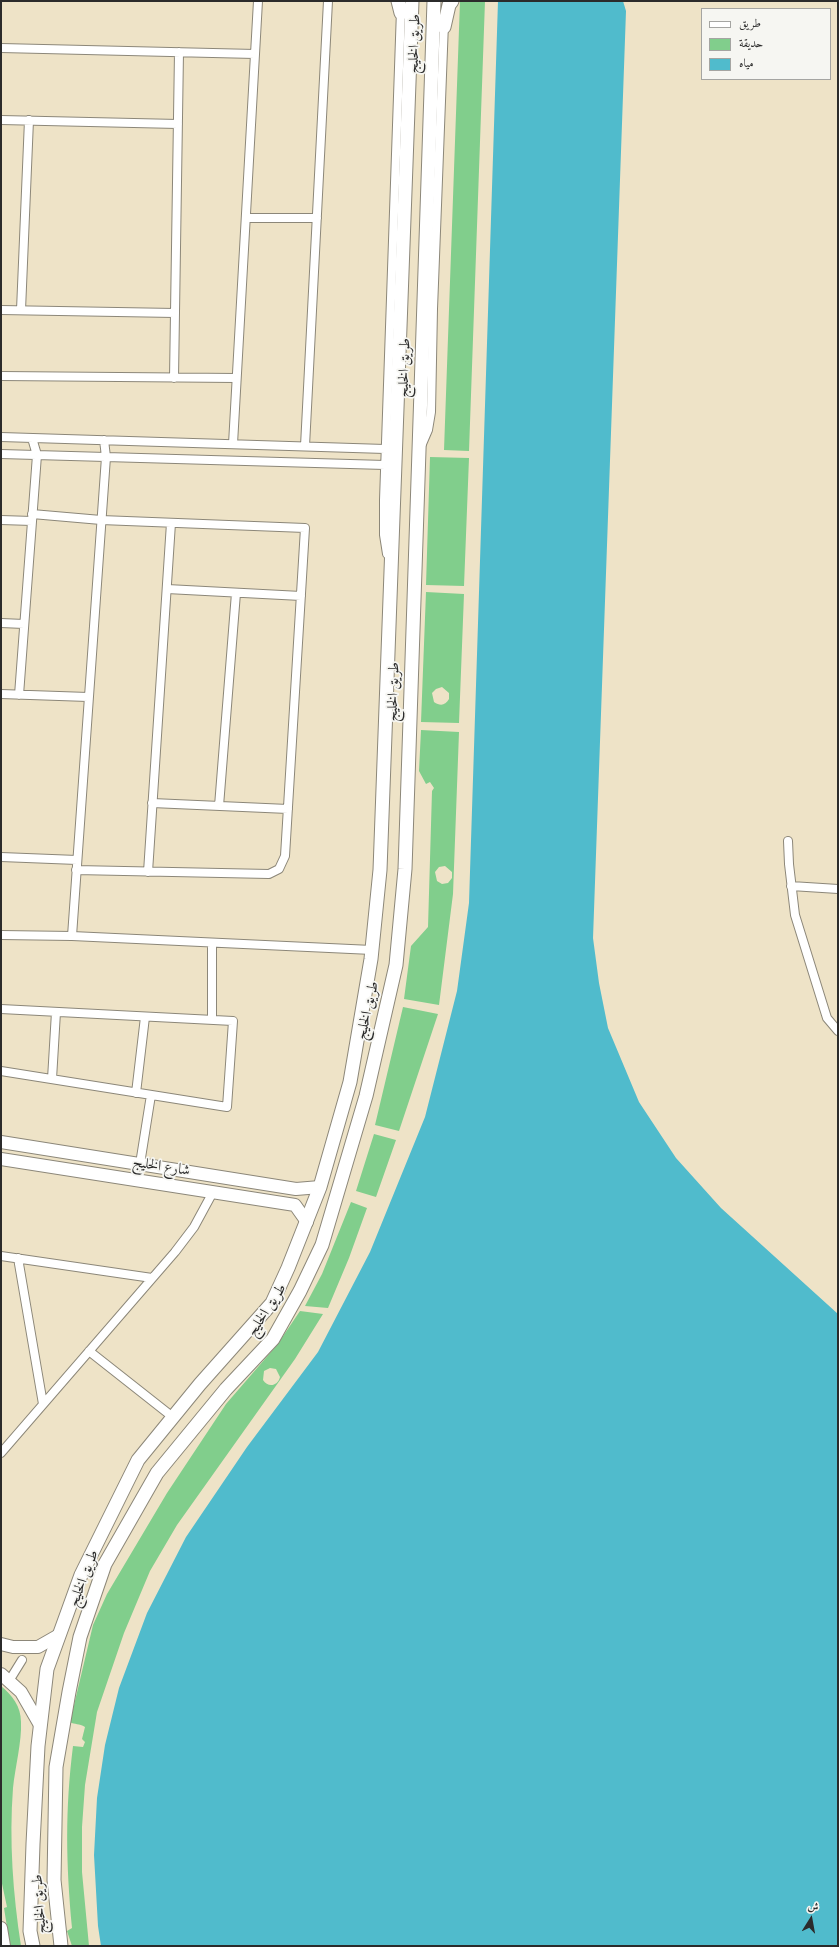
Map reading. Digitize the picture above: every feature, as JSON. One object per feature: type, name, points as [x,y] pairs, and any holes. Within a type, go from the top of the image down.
[{"type":"main road","name":"طريق الخليج","points":[[33,1946],[30,1931],[32,1852],[38,1746],[47,1669],[81,1575],[116,1501],[138,1460],[174,1418],[200,1384],[272,1303],[320,1186],[350,1082],[372,950],[380,870],[412,1]]},
{"type":"main road","name":"طريق الخليج","points":[[61,1946],[54,1880],[56,1767],[68,1692],[80,1637],[105,1564],[157,1473],[226,1389],[273,1339],[300,1291],[322,1245],[366,1096],[396,965],[405,869],[431,87],[444,2]]},
{"type":"main road","points":[[444,2],[449,5],[444,27]]},
{"type":"street","points":[[233,444],[258,1]]},
{"type":"street","points":[[305,446],[328,1]]},
{"type":"street","points":[[390,575],[384,535],[385,465],[400,5]]},
{"type":"street","points":[[419,450],[428,430],[431,412],[433,309],[444,27]]},
{"type":"street","points":[[1,48],[255,54]]},
{"type":"street","points":[[174,378],[179,52]]},
{"type":"street","points":[[1,120],[178,124]]},
{"type":"street","points":[[22,310],[29,120]]},
{"type":"street","points":[[246,218],[317,218]]},
{"type":"street","points":[[1,310],[175,313]]},
{"type":"street","points":[[1,376],[236,378]]},
{"type":"street","points":[[1,437],[386,449]]},
{"type":"street","points":[[19,695],[37,455],[32,438]]},
{"type":"street","points":[[72,936],[88,697],[102,520],[106,457],[104,440]]},
{"type":"street","points":[[1,454],[385,465]]},
{"type":"street","points":[[1,520],[32,517],[305,528],[285,856],[279,869],[269,874],[76,870]]},
{"type":"street","points":[[148,872],[171,523]]},
{"type":"street","points":[[167,590],[301,596]]},
{"type":"street","points":[[219,806],[236,593]]},
{"type":"street","points":[[1,623],[24,624]]},
{"type":"street","points":[[1,694],[88,697]]},
{"type":"street","points":[[152,803],[288,809]]},
{"type":"street","points":[[788,840],[791,886],[795,915],[827,1018],[838,1032]]},
{"type":"street","points":[[1,857],[77,860]]},
{"type":"street","points":[[791,886],[838,890]]},
{"type":"street","points":[[1,935],[72,936],[372,950]]},
{"type":"street","points":[[212,943],[212,1020]]},
{"type":"street","points":[[1,1009],[233,1021],[228,1107],[1,1071]]},
{"type":"street","points":[[52,1079],[56,1012]]},
{"type":"street","points":[[136,1093],[145,1017]]},
{"type":"street","points":[[140,1164],[151,1095]]},
{"type":"street","points":[[1,1142],[296,1189],[320,1186]]},
{"type":"street","name":"شارع الخليج","points":[[1,1159],[295,1205],[306,1222]]},
{"type":"street","points":[[1,1453],[194,1227],[213,1192]]},
{"type":"street","points":[[1,1256],[152,1278]]},
{"type":"street","points":[[18,1258],[43,1404]]},
{"type":"street","points":[[89,1351],[174,1418]]},
{"type":"street","points":[[1,1644],[38,1647],[59,1635]]},
{"type":"street","points":[[22,1660],[5,1678],[21,1692],[40,1725]]},
{"type":"green space","points":[[460,1],[485,1],[469,451],[444,450]]},
{"type":"green space","points":[[430,457],[469,458],[464,586],[426,585]]},
{"type":"green space","points":[[426,592],[464,594],[459,723],[421,722]],"holes":[[[442,687],[449,693],[449,699],[444,704],[440,705],[434,702],[432,693],[436,689]]]},
{"type":"green space","points":[[421,730],[459,732],[453,894],[439,1005],[404,999],[411,946],[428,927],[432,791],[434,788],[430,782],[426,784],[419,771]],"holes":[[[445,866],[452,872],[452,878],[448,883],[442,884],[437,881],[435,872],[439,867]]]},
{"type":"green space","points":[[403,1007],[438,1014],[399,1131],[375,1125]]},
{"type":"green space","points":[[374,1134],[396,1140],[376,1197],[356,1191]]},
{"type":"green space","points":[[351,1202],[367,1208],[349,1258],[328,1308],[305,1306],[322,1274]]},
{"type":"green space","points":[[300,1311],[323,1314],[295,1359],[177,1525],[150,1571],[124,1633],[97,1712],[85,1785],[82,1827],[82,1872],[89,1946],[72,1946],[67,1931],[72,1928],[68,1881],[67,1837],[70,1770],[73,1746],[83,1747],[85,1742],[82,1739],[85,1727],[70,1722],[93,1625],[107,1594],[167,1493],[226,1404],[277,1345]],"holes":[[[270,1368],[276,1369],[280,1377],[279,1380],[273,1385],[265,1383],[263,1380],[264,1371]]]},
{"type":"green space","points":[[1,1686],[15,1701],[21,1716],[20,1738],[13,1788],[11,1828],[14,1887],[21,1946],[10,1946],[4,1908],[7,1907],[1,1879]]},
{"type":"water","points":[[498,1],[623,1],[626,11],[593,938],[599,983],[608,1028],[639,1102],[676,1158],[721,1208],[838,1314],[838,1946],[101,1946],[98,1926],[94,1855],[97,1798],[105,1745],[119,1688],[147,1613],[186,1537],[247,1447],[318,1352],[370,1252],[425,1117],[457,991],[469,903]]}]
